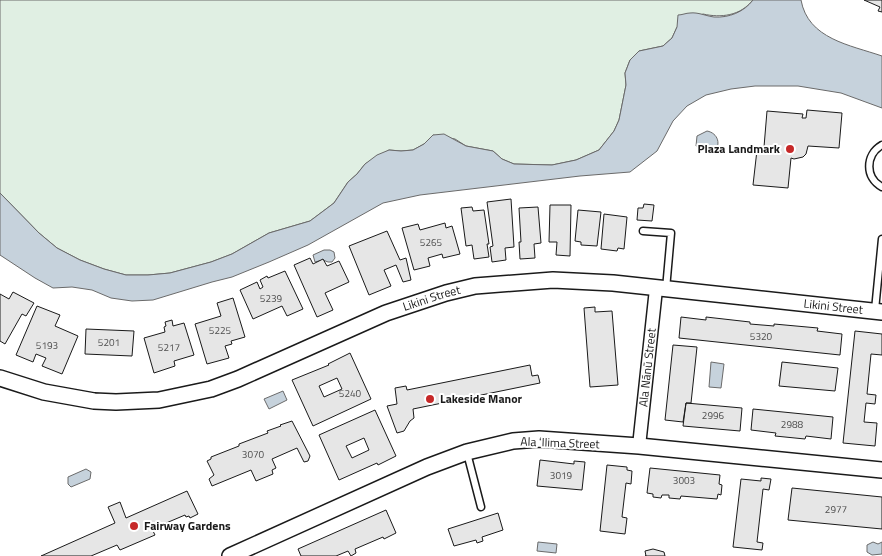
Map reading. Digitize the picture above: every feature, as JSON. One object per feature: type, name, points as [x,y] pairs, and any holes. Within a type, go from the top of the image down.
[{"type":"street","name":"Likini Street","points":[[0,378],[44,392],[94,401],[159,400],[210,389],[238,379],[386,313],[419,301],[475,286],[553,280],[613,283],[879,312]]},
{"type":"street","name":"Ala Nānū Street","points":[[639,446],[661,289]]},
{"type":"street","name":"Ala ʻIlima Street","points":[[230,556],[427,467],[467,452],[513,441],[534,439],[639,446],[882,470]]},
{"type":"lane","points":[[882,145],[873,152],[868,166],[874,180],[882,187]]},
{"type":"lane","points":[[643,231],[671,233],[661,289]]},
{"type":"lane","points":[[879,312],[882,239]]},
{"type":"lane","points":[[467,452],[481,507]]},
{"type":"green space","points":[[0,0],[753,0],[742,10],[730,15],[703,14],[677,27],[672,38],[663,46],[639,51],[630,60],[625,73],[626,85],[619,120],[614,131],[599,150],[576,160],[552,165],[514,164],[502,159],[493,151],[466,146],[455,139],[433,135],[424,144],[413,150],[389,150],[365,164],[348,182],[334,203],[310,221],[269,233],[232,254],[211,262],[170,273],[126,275],[80,260],[57,248],[39,233],[0,193]]},
{"type":"shaded area","points":[[753,0],[801,0],[805,13],[812,24],[821,32],[844,44],[882,56],[882,108],[841,93],[798,86],[755,86],[706,95],[687,106],[673,121],[657,151],[630,172],[420,195],[383,203],[308,245],[269,262],[232,277],[153,300],[132,301],[111,298],[92,290],[72,287],[53,288],[0,255],[0,193],[39,233],[57,248],[80,260],[104,269],[126,275],[148,275],[170,273],[211,262],[232,254],[269,233],[310,221],[334,203],[348,182],[365,164],[377,155],[389,150],[413,150],[424,144],[433,135],[444,134],[466,146],[493,151],[502,159],[514,164],[552,165],[576,160],[599,150],[614,131],[619,120],[626,85],[625,73],[630,60],[639,51],[663,46],[672,38],[677,27],[678,15],[693,13],[714,17],[725,16],[741,11]]},
{"type":"shaded area","points":[[707,131],[714,134],[718,140],[716,150],[713,153],[710,147],[696,146],[697,136]]},
{"type":"shaded area","points":[[324,250],[334,252],[335,258],[332,262],[323,260],[315,262],[313,255]]},
{"type":"shaded area","points":[[711,362],[724,364],[721,388],[709,387]]},
{"type":"shaded area","points":[[283,391],[287,400],[269,409],[264,399]]},
{"type":"shaded area","points":[[86,469],[91,472],[90,479],[71,487],[68,484],[68,477]]},
{"type":"shaded area","points":[[538,542],[557,544],[556,553],[537,551]]},
{"type":"shaded area","points":[[873,542],[878,544],[882,542],[882,554],[872,555],[867,552],[867,545]]},
{"type":"building","points":[[864,0],[882,0],[882,12],[878,11],[880,7]]},
{"type":"building","name":"Plaza Landmark","points":[[807,110],[842,113],[839,148],[808,146],[803,157],[791,158],[788,188],[753,185],[757,150],[772,151],[773,147],[764,147],[767,111],[803,114],[802,118],[806,118]]},
{"type":"building","points":[[511,199],[514,247],[505,248],[506,260],[492,262],[490,247],[493,246],[487,202]]},
{"type":"building","points":[[644,204],[654,205],[652,221],[637,220],[638,208],[643,208]]},
{"type":"building","points":[[550,205],[571,205],[570,256],[556,255],[557,242],[549,242]]},
{"type":"building","points":[[472,207],[473,211],[484,210],[489,257],[474,259],[472,245],[466,246],[461,208]]},
{"type":"building","points":[[538,207],[541,243],[534,244],[535,258],[520,259],[519,208]]},
{"type":"building","points":[[578,210],[601,212],[597,246],[581,245],[581,242],[575,241]]},
{"type":"building","points":[[604,214],[627,217],[624,249],[618,248],[617,251],[601,249]]},
{"type":"building","points":[[445,223],[446,228],[452,226],[460,254],[443,258],[442,254],[428,258],[430,266],[414,270],[402,228],[418,224],[420,230]]},
{"type":"building","points":[[387,231],[400,260],[406,258],[411,280],[403,282],[396,265],[384,270],[391,286],[369,295],[349,246]]},
{"type":"building","points":[[310,258],[313,264],[323,259],[327,266],[339,261],[349,282],[325,293],[333,310],[317,317],[294,265]]},
{"type":"building","points":[[285,271],[303,309],[287,316],[282,306],[253,319],[240,290],[257,282],[260,289],[263,287],[260,280]]},
{"type":"building","points":[[13,292],[34,303],[26,316],[22,314],[5,344],[0,341],[0,294],[9,299]]},
{"type":"building","points":[[233,298],[245,337],[231,341],[232,344],[225,346],[229,358],[207,364],[195,324],[221,316],[217,303]]},
{"type":"building","points":[[37,306],[60,315],[55,326],[78,336],[62,374],[42,366],[46,358],[36,354],[33,362],[16,355]]},
{"type":"building","points":[[595,307],[595,312],[612,311],[618,385],[590,387],[584,308]]},
{"type":"building","points":[[681,317],[706,320],[706,317],[750,322],[750,324],[818,328],[817,331],[842,334],[840,355],[679,338]]},
{"type":"building","points":[[172,320],[173,326],[184,323],[194,355],[174,361],[175,366],[154,373],[144,338],[165,332],[165,322]]},
{"type":"building","points":[[86,329],[134,331],[132,356],[85,354]]},
{"type":"building","points":[[855,331],[882,334],[882,355],[871,354],[867,394],[876,395],[875,404],[866,403],[864,422],[877,423],[875,446],[843,443]]},
{"type":"building","points":[[673,345],[697,347],[691,403],[686,403],[683,422],[665,420]]},
{"type":"building","points":[[350,353],[371,399],[313,426],[292,380]],"holes":[[[337,378],[342,389],[324,397],[319,386]]]},
{"type":"building","points":[[782,362],[838,368],[835,391],[779,386]]},
{"type":"building","name":"Lakeside Manor","points":[[530,365],[532,376],[538,375],[540,383],[413,409],[414,418],[404,431],[397,433],[387,406],[397,404],[395,388],[406,386],[407,390]]},
{"type":"building","points":[[686,403],[742,408],[740,431],[683,426]]},
{"type":"building","points":[[753,409],[833,417],[831,439],[806,436],[805,439],[775,436],[776,433],[751,430]]},
{"type":"building","points":[[375,410],[396,456],[339,480],[319,435]],"holes":[[[364,438],[369,450],[352,458],[346,446]]]},
{"type":"building","points":[[292,421],[310,456],[308,461],[304,462],[297,448],[272,459],[276,468],[272,470],[273,474],[256,481],[251,470],[212,486],[209,479],[214,475],[207,461],[211,457]]},
{"type":"building","points":[[540,460],[574,464],[574,461],[585,462],[582,490],[537,486]]},
{"type":"building","points":[[607,465],[627,467],[627,470],[632,471],[631,484],[626,483],[622,517],[627,518],[625,534],[600,531]]},
{"type":"building","points":[[650,468],[720,475],[721,495],[718,494],[717,499],[681,496],[680,499],[669,498],[669,495],[662,495],[661,498],[653,497],[653,494],[647,493]]},
{"type":"building","points":[[761,478],[771,479],[769,490],[763,489],[757,542],[763,543],[762,550],[733,547],[741,479],[761,481]]},
{"type":"building","points":[[792,488],[882,497],[882,529],[788,520]]},
{"type":"building","name":"Fairway Gardens","points":[[187,491],[198,514],[190,518],[185,515],[152,529],[155,535],[120,550],[117,545],[91,556],[41,556],[115,523],[108,507],[120,502],[126,518]]},
{"type":"building","points":[[386,510],[396,533],[355,549],[356,553],[351,556],[348,551],[336,556],[301,556],[298,549]]},
{"type":"building","points":[[498,513],[503,530],[482,537],[483,541],[477,543],[476,540],[454,546],[448,529]]},
{"type":"building","points":[[653,549],[664,552],[665,556],[646,556],[645,551]]},
{"type":"place","name":"Plaza Landmark","points":[[790,149]]},
{"type":"place","name":"Lakeside Manor","points":[[430,399]]},
{"type":"place","name":"Fairway Gardens","points":[[134,526]]}]
